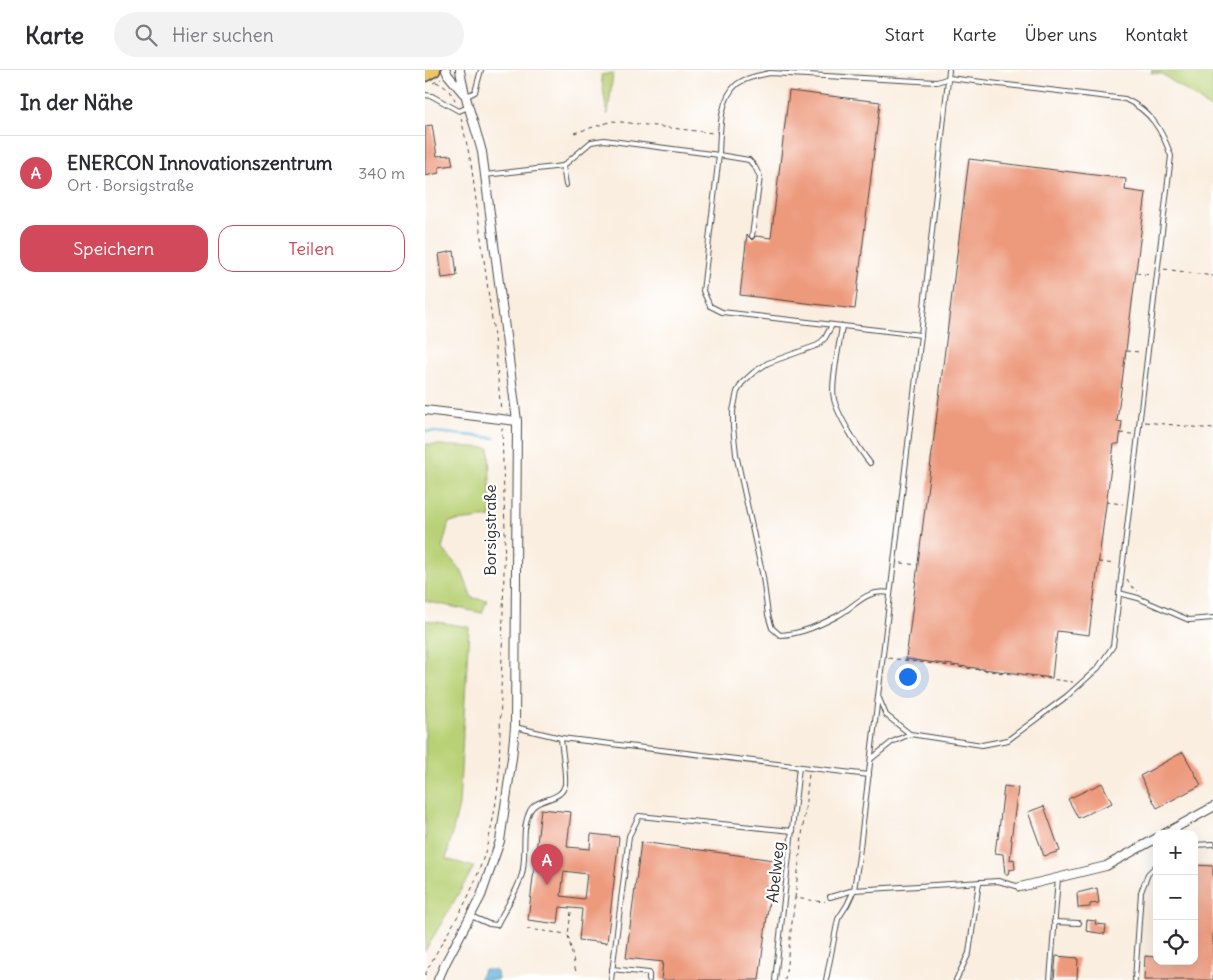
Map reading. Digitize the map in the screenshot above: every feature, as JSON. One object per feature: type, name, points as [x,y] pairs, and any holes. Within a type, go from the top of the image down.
[{"type":"main road","points":[[425,75],[435,76]]},
{"type":"street","name":"Borsigstraße","points":[[446,70],[464,95]]},
{"type":"street","name":"Borsigstraße","points":[[438,980],[481,896],[500,841],[515,727],[517,421],[482,152],[464,95],[460,70]]},
{"type":"street","points":[[425,410],[517,421]]},
{"type":"street","points":[[1171,830],[1213,807]]},
{"type":"street","points":[[1020,887],[1105,866],[1153,840]]},
{"type":"lane","points":[[464,95],[475,92],[481,70]]},
{"type":"lane","points":[[825,980],[838,919],[847,905],[853,890],[869,775],[921,335],[949,70]]},
{"type":"lane","points":[[878,696],[886,715],[910,734],[982,745],[1008,740],[1067,696],[1099,668],[1113,646],[1171,156],[1164,136],[1139,105],[1125,99],[949,78],[937,82],[770,73],[753,76],[737,84],[724,103],[720,134],[703,291],[710,306],[722,312],[921,335]]},
{"type":"lane","points":[[425,95],[432,96],[459,111],[469,107]]},
{"type":"lane","points":[[485,175],[563,166],[591,142],[603,140],[719,154],[749,160],[755,167],[759,177],[752,236]]},
{"type":"lane","points":[[563,166],[566,185]]},
{"type":"lane","points":[[832,325],[825,338],[818,345],[768,363],[742,383],[737,392],[733,427],[736,454],[763,577],[768,615],[773,628],[780,635],[793,634],[812,629],[840,614],[872,593],[879,591],[890,593]]},
{"type":"lane","points":[[842,326],[833,388],[834,400],[862,453],[870,463]]},
{"type":"lane","points":[[1119,593],[1138,598],[1189,620],[1213,618]]},
{"type":"lane","points":[[515,727],[561,738],[869,775]]},
{"type":"lane","points":[[871,759],[892,742],[910,734]]},
{"type":"lane","points":[[471,916],[489,924],[497,925],[511,902],[522,874],[526,822],[529,811],[537,802],[555,797],[561,792],[565,784],[561,738]]},
{"type":"lane","name":"Abelweg","points":[[775,980],[799,767]]},
{"type":"lane","points":[[611,980],[629,836],[639,816],[793,831]]},
{"type":"lane","points":[[1198,845],[1213,844]]},
{"type":"lane","points":[[1135,980],[1141,892],[1148,874],[1153,869]]},
{"type":"lane","points":[[1050,980],[1058,878]]},
{"type":"lane","points":[[830,897],[853,890],[979,882],[998,881],[1020,887]]},
{"type":"lane","points":[[956,980],[969,953],[979,882]]},
{"type":"lane","points":[[1054,922],[1079,923]]},
{"type":"lane","points":[[612,970],[649,973],[649,980]]},
{"type":"path","name":"Borsigstraße","points":[[425,975],[465,902],[481,868],[491,835],[496,803],[499,746],[505,530],[502,419],[493,327],[471,163],[459,111],[454,98],[435,76]]},
{"type":"path","points":[[574,133],[613,121],[720,134]]},
{"type":"path","points":[[1157,269],[1213,276]]},
{"type":"path","points":[[1136,273],[1157,276]]},
{"type":"path","points":[[1126,351],[1147,353]]},
{"type":"path","points":[[1139,421],[1213,429]]},
{"type":"path","points":[[1120,433],[1138,435]]},
{"type":"path","points":[[1107,502],[1129,504]]},
{"type":"path","points":[[894,562],[917,565]]},
{"type":"path","points":[[1099,562],[1122,565]]},
{"type":"path","points":[[1121,576],[1127,577],[1131,586],[1143,594]]},
{"type":"path","points":[[883,658],[1082,683]]},
{"type":"path","points":[[785,980],[810,768]]},
{"type":"path","points":[[795,898],[823,902],[830,897]]},
{"type":"path","points":[[571,912],[568,934],[577,972]]},
{"type":"path","points":[[527,929],[568,934]]},
{"type":"green space","points":[[1152,70],[1213,70],[1213,110],[1162,74],[1151,73]]},
{"type":"green space","points":[[613,73],[608,114],[607,114],[601,75]]},
{"type":"green space","points":[[425,444],[489,448],[491,517],[449,522],[442,548],[462,572],[472,598],[487,600],[482,613],[425,601]]},
{"type":"green space","points":[[425,620],[469,627],[459,805],[446,859],[474,867],[425,951]]},
{"type":"water","points":[[483,970],[494,970],[497,972],[498,980],[479,980]]},
{"type":"building","points":[[789,91],[880,102],[855,309],[740,295],[747,235],[752,240],[756,236],[771,238]]},
{"type":"building","points":[[432,125],[437,156],[451,155],[453,165],[439,167],[439,173],[425,176],[425,126]]},
{"type":"building","points":[[969,159],[1126,179],[1125,190],[1146,193],[1117,421],[1122,422],[1119,444],[1114,444],[1089,635],[1057,631],[1052,678],[906,659]]},
{"type":"building","points":[[454,251],[457,276],[442,278],[439,254]]},
{"type":"building","points":[[1183,752],[1201,785],[1157,808],[1140,776]]},
{"type":"building","points":[[1102,783],[1112,803],[1078,818],[1068,799]]},
{"type":"building","points":[[1004,786],[1018,788],[1010,860],[1014,859],[1015,869],[1009,870],[1008,874],[1005,874],[1003,854],[995,853]]},
{"type":"building","points":[[1044,806],[1060,851],[1044,856],[1028,812]]},
{"type":"building","points":[[541,809],[571,812],[567,847],[590,849],[591,834],[619,837],[607,943],[579,940],[582,909],[560,907],[558,924],[528,920]],"holes":[[[564,871],[587,874],[584,899],[561,896]]]},
{"type":"building","points":[[641,842],[774,860],[759,980],[661,980],[663,962],[626,958]]},
{"type":"building","points":[[1198,865],[1213,866],[1213,980],[1144,980],[1145,956],[1153,957],[1153,965],[1198,965]]},
{"type":"building","points":[[1097,888],[1099,903],[1090,904],[1090,907],[1078,908],[1077,893]]},
{"type":"building","points":[[1087,920],[1096,921],[1095,924],[1106,925],[1105,934],[1086,931]]},
{"type":"building","points":[[1056,956],[1078,958],[1077,980],[1054,980]]},
{"type":"waterway","points":[[425,431],[494,438]]},
{"type":"place","name":"ENERCON Innovationszentrum","points":[[547,885]]}]
